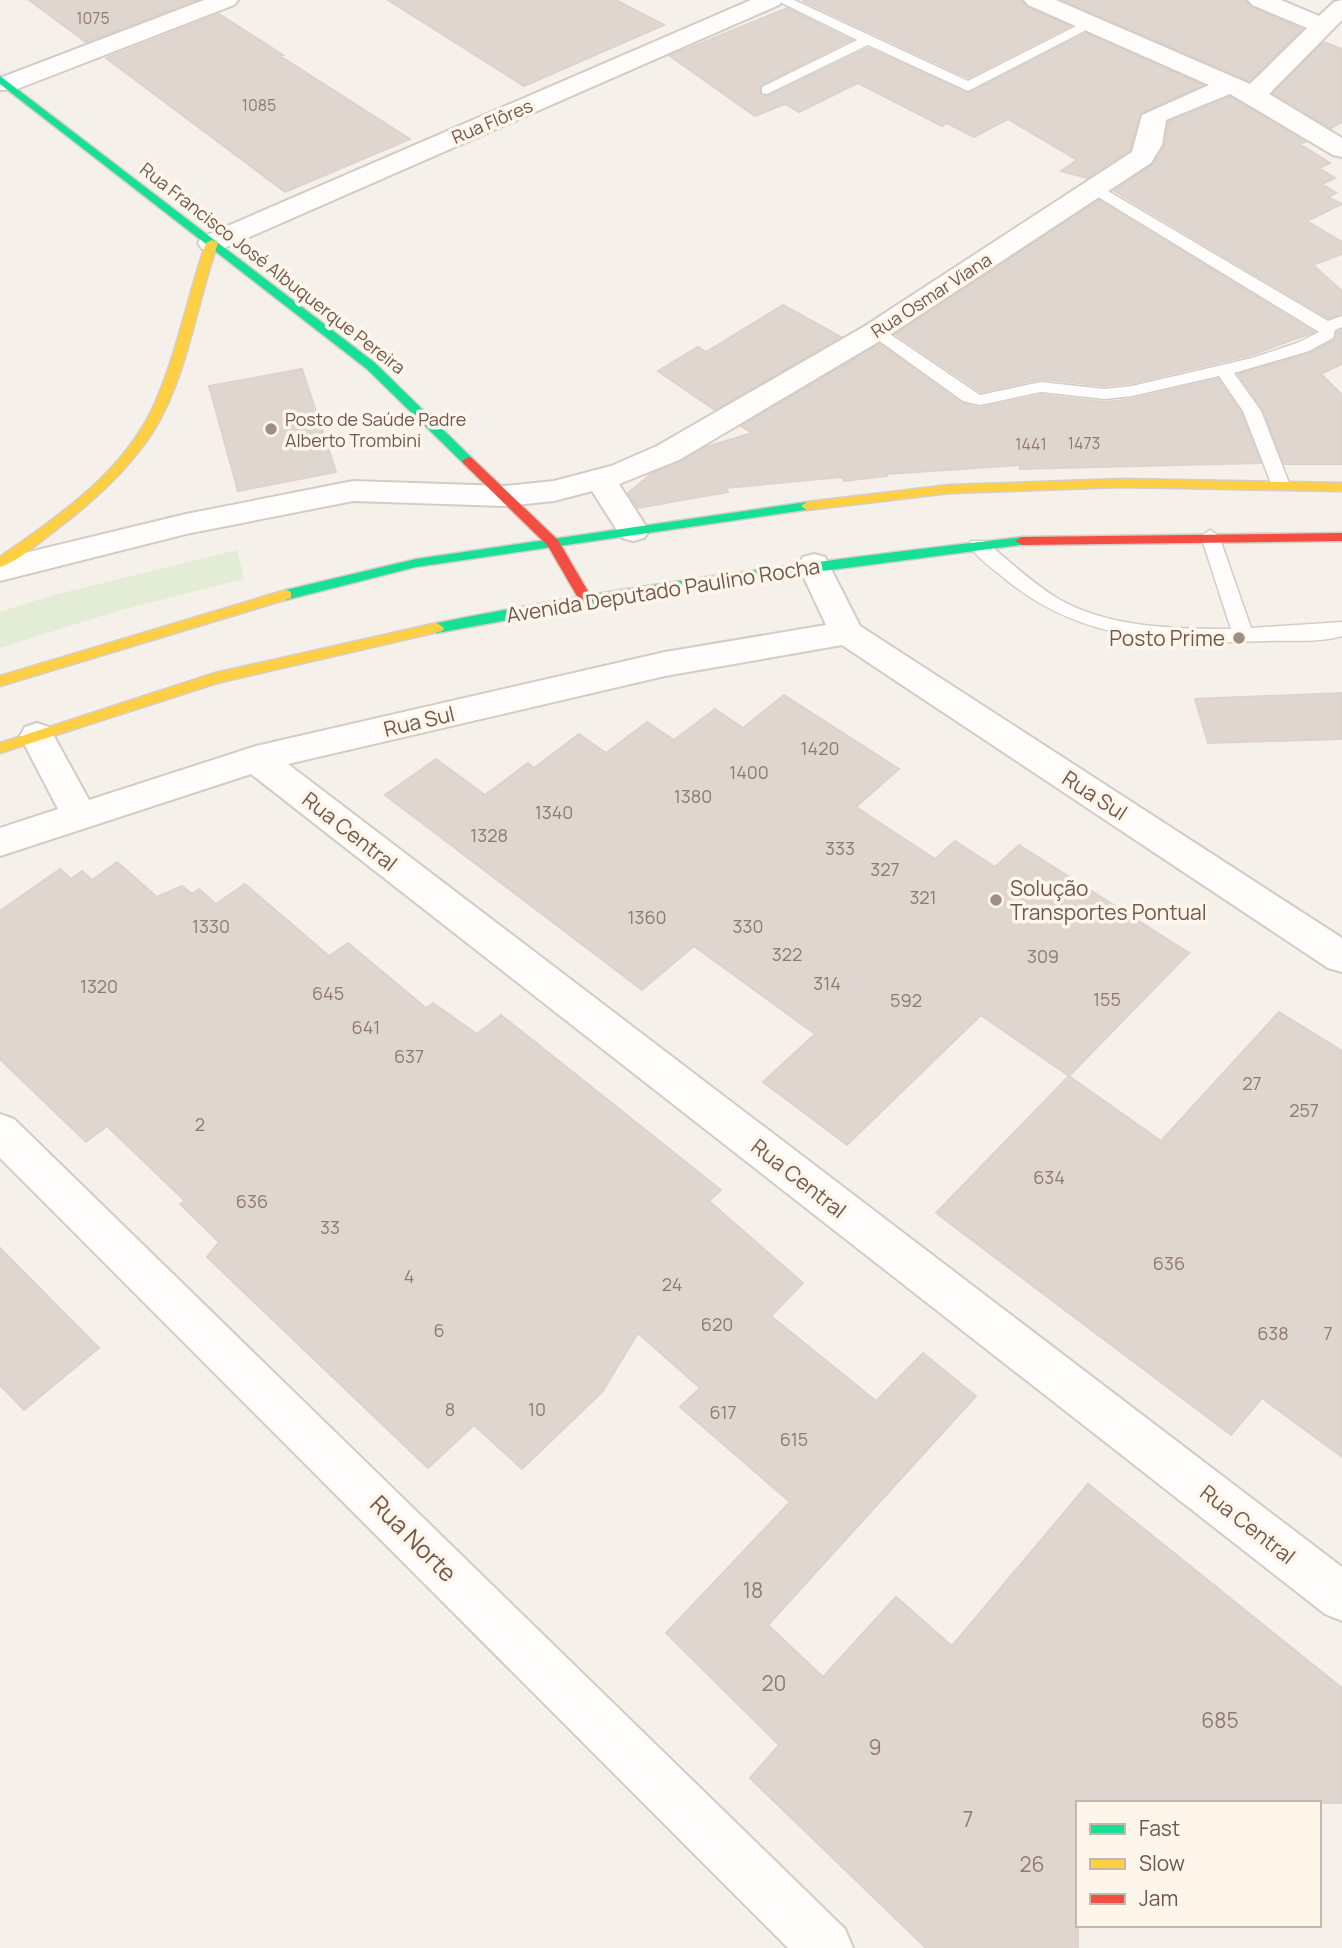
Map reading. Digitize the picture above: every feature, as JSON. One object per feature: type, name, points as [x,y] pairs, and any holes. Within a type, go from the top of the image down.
[{"type":"main road","name":"Rua Francisco José Albuquerque Pereira","points":[[6,88],[371,366],[553,542],[586,600]]},
{"type":"main road","points":[[0,563],[80,504],[129,456],[148,431],[167,391],[192,300],[212,243]]},
{"type":"main road","points":[[0,681],[297,593],[416,563],[752,512],[950,489],[1122,483],[1342,487]]},
{"type":"main road","name":"Avenida Deputado Paulino Rocha","points":[[0,748],[215,678],[376,641],[586,600],[814,565],[1027,540],[1210,536],[1342,537]]},
{"type":"street","points":[[6,88],[226,0]]},
{"type":"street","name":"Rua Flôres","points":[[212,243],[771,0]]},
{"type":"street","points":[[1036,0],[1242,90],[1342,149]]},
{"type":"street","points":[[1260,0],[1323,26]]},
{"type":"street","points":[[1242,90],[1323,26],[1342,7]]},
{"type":"street","name":"Rua Osmar Viana","points":[[505,496],[554,491],[600,479],[668,453],[875,332],[1096,189],[1142,157],[1149,145],[1151,120],[1157,114],[1242,90]]},
{"type":"street","points":[[600,479],[633,531]]},
{"type":"street","points":[[0,570],[186,524],[353,491],[505,496]]},
{"type":"street","points":[[814,565],[847,633]]},
{"type":"street","name":"Rua Sul","points":[[0,842],[256,759],[665,664],[847,633],[1342,957]]},
{"type":"street","points":[[37,736],[79,815]]},
{"type":"street","name":"Rua Central","points":[[256,759],[1342,1597]]},
{"type":"street","name":"Rua Norte","points":[[0,1130],[826,1948]]},
{"type":"lane","points":[[783,0],[968,87],[1091,24]]},
{"type":"lane","points":[[767,90],[868,40]]},
{"type":"lane","points":[[875,332],[975,400],[1041,387],[1105,394],[1132,391],[1223,370],[1303,347],[1326,334],[1335,325],[1096,189]]},
{"type":"lane","points":[[1223,370],[1252,411],[1280,484]]},
{"type":"lane","points":[[1210,536],[1243,634]]},
{"type":"lane","points":[[978,545],[1056,606],[1108,626],[1157,633],[1243,634],[1342,629]]},
{"type":"green space","points":[[237,550],[244,579],[117,611],[0,648],[0,612],[50,596]]},
{"type":"building","points":[[29,0],[197,0],[86,42]]},
{"type":"building","points":[[388,0],[616,0],[664,25],[524,86]]},
{"type":"building","points":[[1021,0],[1027,7],[1070,26],[968,78],[803,1]]},
{"type":"building","points":[[1063,0],[1245,0],[1251,7],[1302,29],[1249,81]]},
{"type":"building","points":[[787,8],[851,40],[761,85],[761,96],[768,96],[868,48],[969,93],[1086,33],[1203,85],[1141,113],[1130,150],[1087,178],[1061,171],[1077,160],[1008,119],[974,137],[947,123],[942,126],[858,83],[799,112],[785,104],[755,116],[670,56]]},
{"type":"building","points":[[219,14],[410,139],[285,192],[106,58]]},
{"type":"building","points":[[1324,42],[1342,49],[1342,122],[1331,128],[1273,93]]},
{"type":"building","points":[[1230,97],[1305,142],[1300,144],[1330,163],[1319,168],[1335,178],[1322,184],[1336,193],[1328,197],[1342,204],[1307,221],[1342,242],[1342,254],[1313,265],[1342,291],[1342,314],[1328,318],[1114,191],[1153,164],[1165,145],[1168,122]]},
{"type":"building","points":[[1099,200],[1314,332],[1251,355],[1132,383],[1105,386],[1041,379],[981,392],[895,334]]},
{"type":"building","points":[[783,305],[841,337],[715,410],[658,371],[698,347],[706,352]]},
{"type":"building","points":[[1342,330],[1342,364],[1321,374],[1342,395],[1342,464],[1284,464],[1263,410],[1238,374],[1310,353],[1334,340],[1337,332]]},
{"type":"building","points":[[880,344],[961,403],[979,408],[1041,395],[1105,402],[1132,399],[1218,379],[1241,412],[1261,463],[1020,469],[1020,465],[886,474],[887,476],[844,481],[842,477],[726,488],[728,492],[638,508],[628,493],[651,474],[706,447],[752,433],[741,426]]},
{"type":"building","name":"Posto de Saúde Padre Alberto Trombini","points":[[302,369],[336,472],[238,491],[209,386]]},
{"type":"building","points":[[1342,693],[1342,739],[1208,743],[1195,699]]},
{"type":"building","points":[[784,695],[899,769],[856,807],[935,859],[955,841],[995,867],[1019,845],[1189,953],[1069,1076],[981,1015],[847,1145],[763,1082],[815,1034],[694,946],[642,990],[385,795],[436,759],[485,795],[528,763],[534,768],[579,734],[606,753],[647,722],[674,740],[715,709],[743,728]]},
{"type":"building","points":[[117,862],[157,897],[182,886],[192,894],[199,889],[216,904],[245,884],[329,956],[348,943],[426,1008],[433,1003],[477,1034],[501,1015],[721,1190],[709,1201],[803,1283],[771,1316],[876,1401],[923,1353],[976,1396],[768,1625],[823,1677],[896,1597],[952,1646],[1088,1484],[1342,1688],[1342,1803],[1076,1801],[1078,1948],[926,1948],[750,1778],[779,1745],[666,1633],[790,1502],[680,1407],[700,1388],[638,1333],[602,1392],[522,1469],[474,1425],[428,1468],[207,1257],[219,1242],[180,1204],[185,1201],[107,1126],[86,1142],[0,1059],[0,911],[60,869],[71,879],[82,871],[92,880]]},
{"type":"building","points":[[1279,1012],[1342,1051],[1342,1457],[1262,1398],[1231,1435],[936,1213],[1069,1076],[1161,1141]]},
{"type":"building","points":[[0,1248],[99,1348],[24,1410],[0,1385]]},
{"type":"traffic: fast","points":[[0,79],[371,366],[468,461]]},
{"type":"traffic: fast","points":[[286,595],[416,563],[807,506]]},
{"type":"traffic: fast","points":[[437,628],[655,588],[1022,541]]},
{"type":"traffic: slow","points":[[0,563],[93,493],[133,452],[149,428],[170,383],[212,243]]},
{"type":"traffic: slow","points":[[807,506],[950,489],[1122,483],[1342,487]]},
{"type":"traffic: slow","points":[[0,681],[286,595]]},
{"type":"traffic: slow","points":[[0,748],[215,678],[437,628]]},
{"type":"traffic: jam","points":[[468,461],[553,543],[586,600]]},
{"type":"traffic: jam","points":[[1022,541],[1342,537]]},
{"type":"place","name":"Posto de Saúde Padre Alberto Trombini","points":[[271,429]]},
{"type":"place","name":"Posto Prime","points":[[1239,638]]},
{"type":"place","name":"Solução Transportes Pontual","points":[[996,900]]}]
